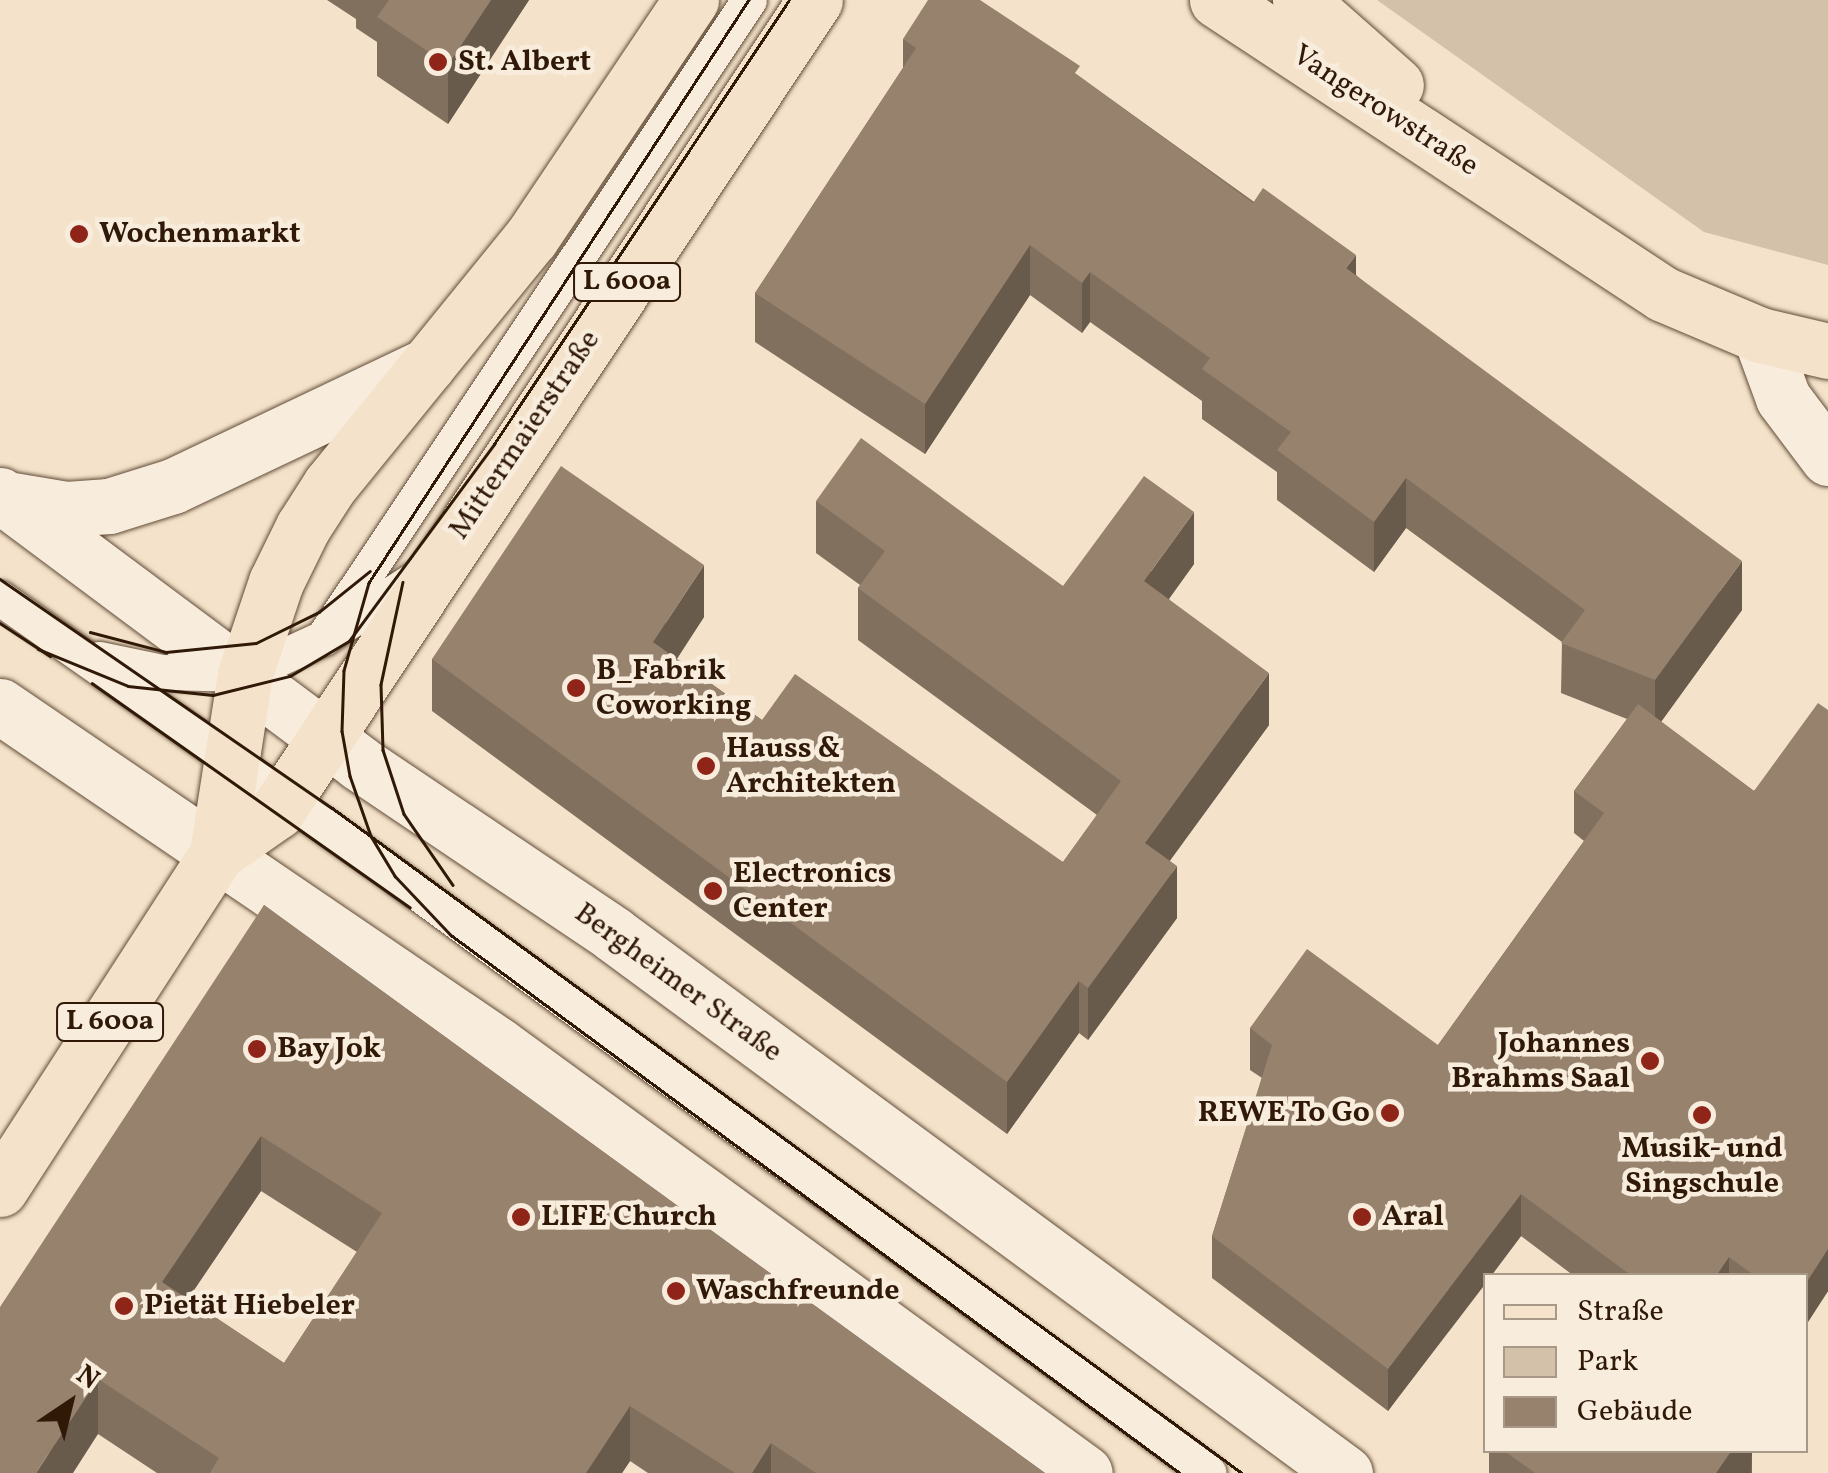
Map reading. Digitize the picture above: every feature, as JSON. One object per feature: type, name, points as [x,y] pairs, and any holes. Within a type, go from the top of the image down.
[{"type":"main road","name":"Mittermaierstraße","points":[[217,853],[246,674],[276,582],[303,527],[531,238],[691,0]]},
{"type":"main road","name":"Mittermaierstraße","points":[[0,1189],[217,853],[277,812],[815,0]]},
{"type":"main road","name":"Vangerowstraße","points":[[1217,0],[1663,294],[1760,336],[1828,352]]},
{"type":"main road","name":"Vangerowstraße","points":[[1300,0],[1553,222]]},
{"type":"street","points":[[1760,336],[1783,398],[1828,458]]},
{"type":"street","name":"Bergheimer Straße","points":[[4,497],[67,509],[108,506],[157,491],[428,365]]},
{"type":"street","name":"Bergheimer Straße","points":[[4,497],[324,736],[629,946],[1345,1473]]},
{"type":"street","points":[[0,706],[498,1045],[1085,1473]]},
{"type":"lane","points":[[323,638],[749,0]]},
{"type":"lane","points":[[67,644],[98,658],[162,672],[246,674],[323,638],[439,563]]},
{"type":"lane","points":[[0,598],[230,758],[1210,1473]]},
{"type":"green space","points":[[1377,0],[1828,0],[1828,265],[1704,232]]},
{"type":"building","points":[[389,0],[491,0],[448,65],[377,17]]},
{"type":"building","points":[[928,0],[980,0],[1080,66],[1075,73],[1253,203],[1263,188],[1356,255],[1346,268],[1742,561],[1655,680],[1561,643],[1585,610],[1406,478],[1374,522],[1277,450],[1291,432],[1202,369],[1210,358],[1090,272],[1082,283],[1030,245],[925,404],[755,293],[916,48],[903,39]]},
{"type":"building","points":[[861,438],[1063,586],[1144,476],[1194,512],[1144,581],[1269,673],[1145,843],[1177,866],[1088,988],[1079,981],[1007,1082],[432,659],[561,466],[704,565],[653,642],[762,720],[795,674],[1063,862],[1121,781],[858,588],[885,551],[816,501]]},
{"type":"building","points":[[1818,703],[1828,710],[1828,1249],[1808,1280],[1808,1273],[1751,1273],[1729,1257],[1718,1273],[1628,1273],[1521,1194],[1388,1369],[1212,1236],[1272,1045],[1250,1028],[1307,949],[1438,1045],[1604,813],[1574,791],[1638,704],[1754,791]]},
{"type":"building","points":[[264,905],[1045,1473],[816,1473],[771,1443],[752,1473],[735,1473],[630,1406],[586,1473],[210,1473],[219,1458],[98,1379],[36,1473],[0,1473],[0,1307]],"holes":[[[261,1136],[382,1213],[284,1363],[162,1282]]]},
{"type":"building","points":[[1507,1453],[1730,1453],[1716,1473],[1535,1473]]},
{"type":"tram line","points":[[749,0],[369,583],[344,671],[342,731],[350,776],[371,836],[395,876],[451,935],[1180,1473]]},
{"type":"tram line","points":[[38,649],[128,686],[213,695],[290,676],[349,641],[494,444],[789,0]]},
{"type":"tram line","points":[[90,632],[166,652],[256,643],[319,612],[370,571]]},
{"type":"tram line","points":[[0,579],[331,807],[1242,1473]]},
{"type":"tram line","points":[[403,582],[381,685],[383,750],[404,814],[453,885]]},
{"type":"tram line","points":[[0,623],[50,656]]},
{"type":"tram line","points":[[92,683],[410,907]]},
{"type":"place","name":"St. Albert","points":[[438,62]]},
{"type":"place","name":"Wochenmarkt","points":[[79,234]]},
{"type":"place","name":"B_Fabrik Coworking","points":[[576,688]]},
{"type":"place","name":"Hauss & Architekten","points":[[706,766]]},
{"type":"place","name":"Electronics Center","points":[[713,891]]},
{"type":"place","name":"Bay Jok","points":[[257,1049]]},
{"type":"place","name":"Johannes Brahms Saal","points":[[1650,1061]]},
{"type":"place","name":"REWE To Go","points":[[1390,1113]]},
{"type":"place","name":"Musik- und Singschule","points":[[1702,1115]]},
{"type":"place","name":"LIFE Church","points":[[521,1217]]},
{"type":"place","name":"Aral","points":[[1362,1217]]},
{"type":"place","name":"Waschfreunde","points":[[676,1291]]},
{"type":"place","name":"Pietät Hiebeler","points":[[124,1306]]}]
